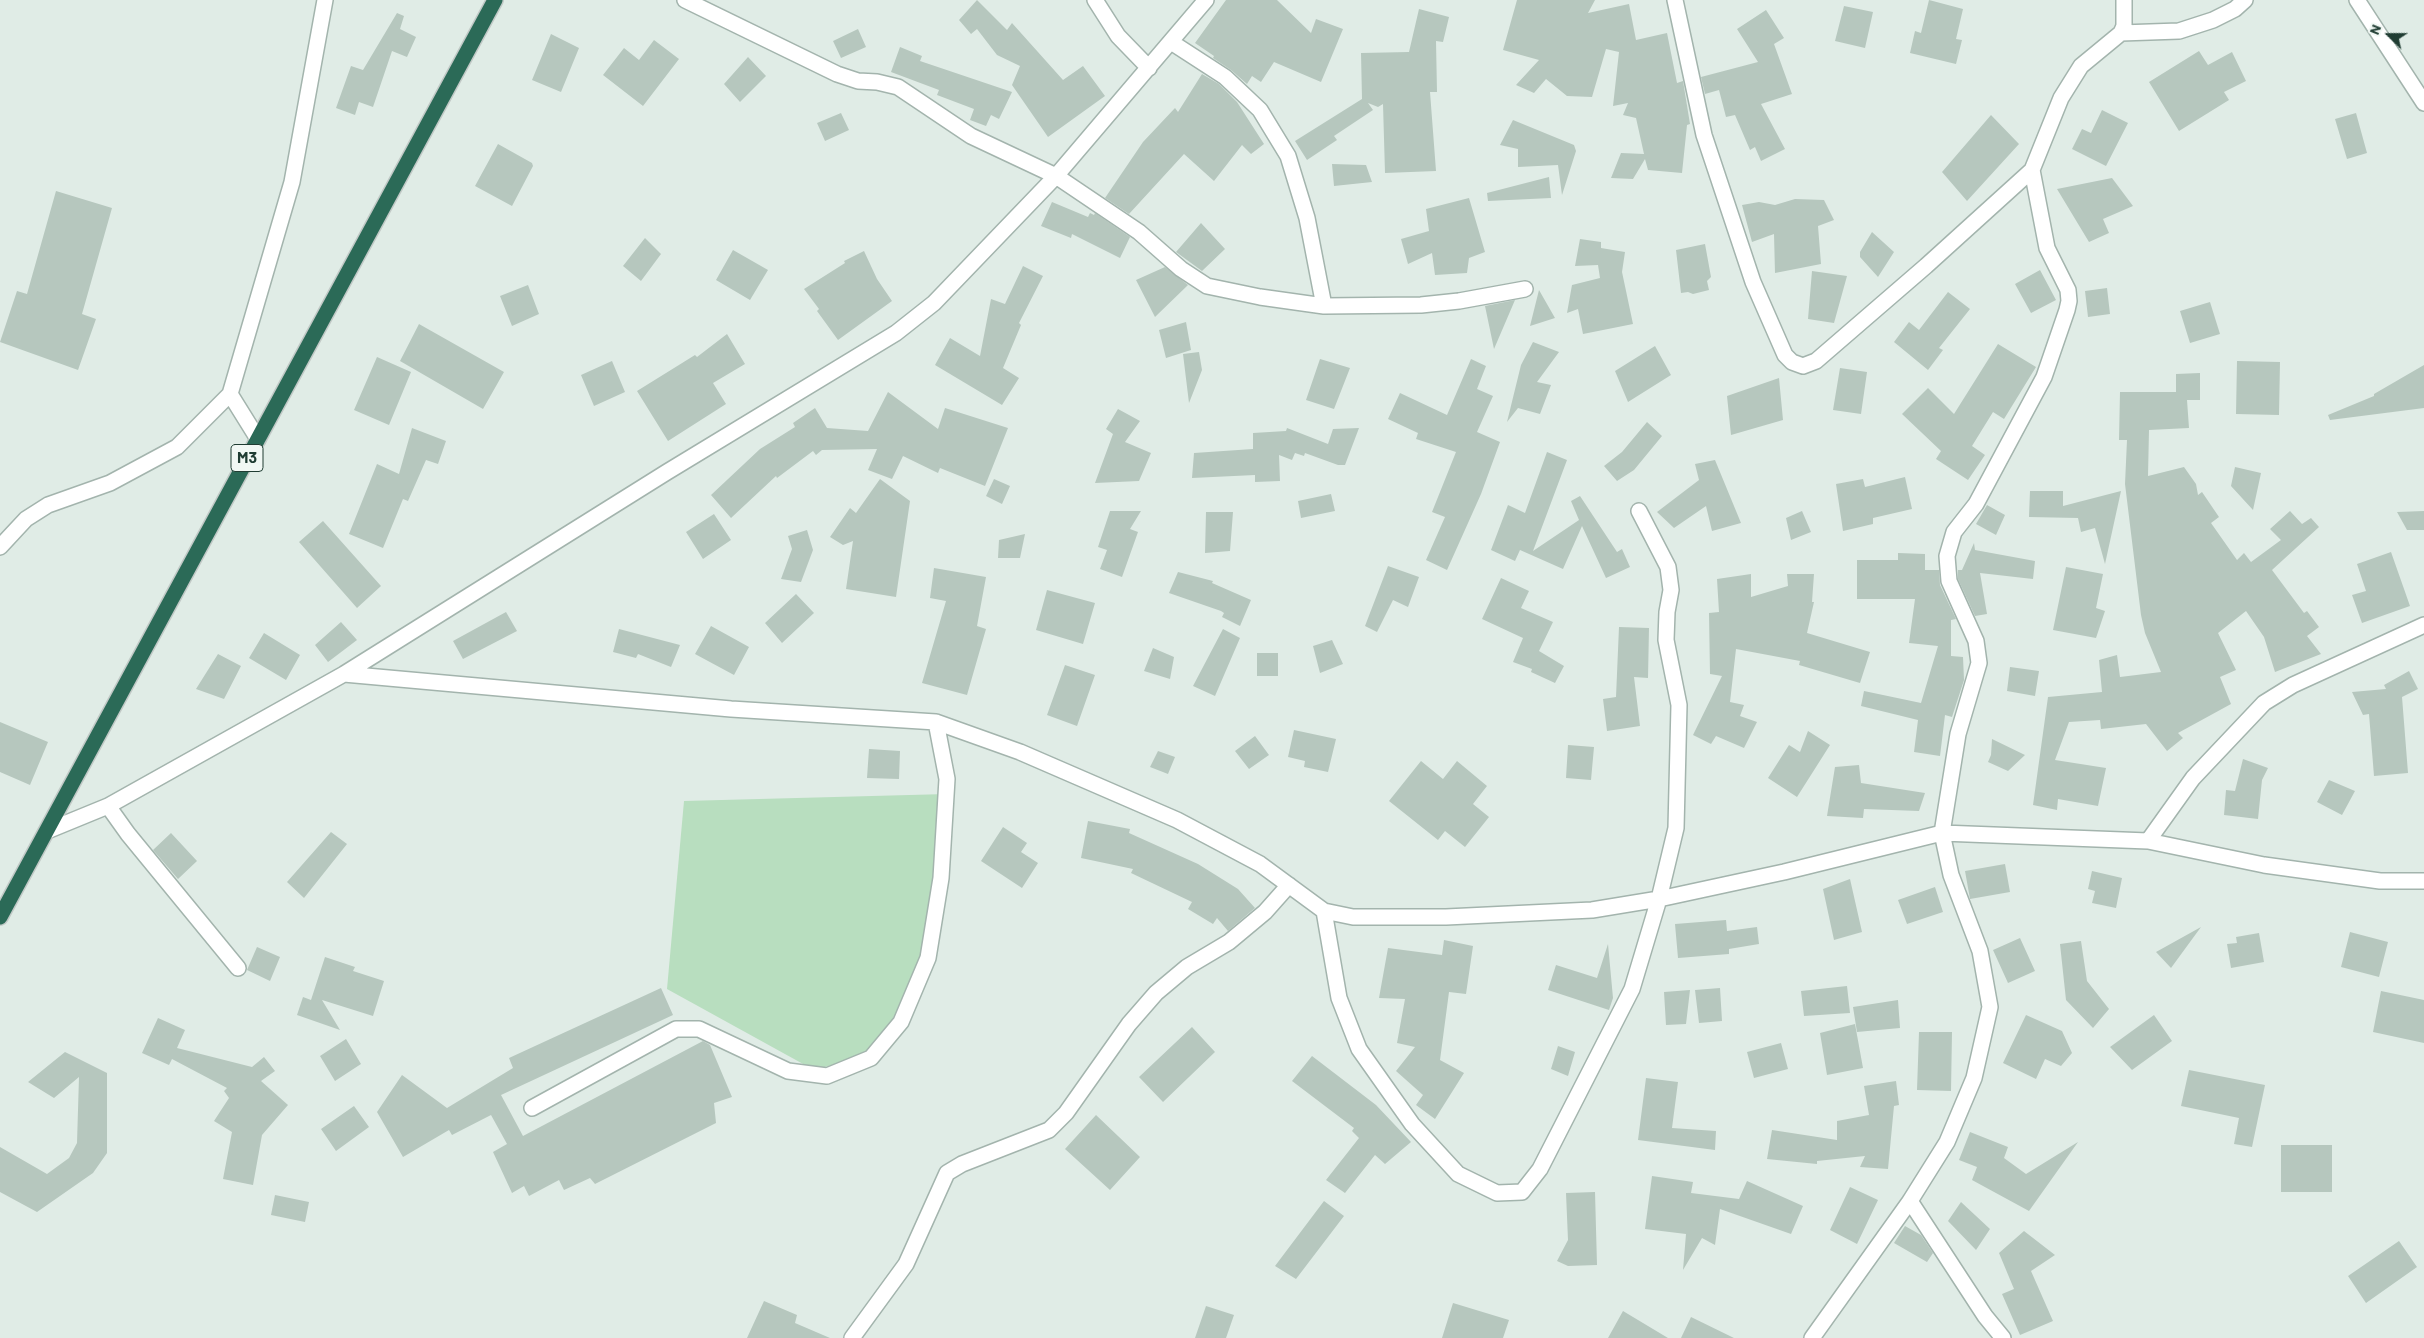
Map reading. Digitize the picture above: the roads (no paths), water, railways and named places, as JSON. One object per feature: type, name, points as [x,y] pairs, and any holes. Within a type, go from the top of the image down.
[{"type":"highway","name":"M3","points":[[0,917],[495,0]]},
{"type":"street","points":[[0,547],[26,519],[48,506],[110,483],[177,447],[230,394],[292,182],[325,0]]},
{"type":"street","points":[[684,0],[837,74],[898,87],[971,136],[1056,176],[1139,232],[1181,269],[1207,286],[1260,297],[1324,306],[1421,305],[1459,301],[1525,289]]},
{"type":"street","points":[[1095,0],[1118,36],[1149,68]]},
{"type":"street","points":[[47,831],[108,806],[344,674],[667,472],[896,333],[934,303],[1056,176],[1206,0]]},
{"type":"street","points":[[1675,0],[1707,142],[1753,282],[1785,355],[1792,362],[1803,366],[1816,361],[1926,266],[2032,170],[2061,98],[2080,66],[2121,33],[2124,26],[2124,0]]},
{"type":"street","points":[[2121,33],[2179,31],[2213,20],[2245,0]]},
{"type":"street","points":[[2357,0],[2424,103]]},
{"type":"street","points":[[1171,42],[1225,77],[1260,110],[1284,148],[1307,218],[1324,306]]},
{"type":"street","points":[[1812,1338],[1910,1201],[1947,1142],[1974,1078],[1990,1007],[1980,951],[1951,875],[1942,833],[1958,734],[1979,663],[1976,641],[1949,581],[1947,556],[1954,532],[1976,504],[2044,377],[2070,301],[2068,290],[2047,248],[2032,170]]},
{"type":"street","points":[[230,394],[258,439]]},
{"type":"street","points":[[1324,911],[1339,998],[1359,1050],[1412,1124],[1458,1174],[1497,1193],[1522,1192],[1540,1169],[1632,989],[1660,899],[1676,828],[1679,705],[1666,640],[1667,612],[1671,590],[1668,567],[1639,511]]},
{"type":"street","points":[[2148,841],[2193,778],[2264,703],[2293,685],[2424,625]]},
{"type":"street","points":[[344,674],[731,709],[936,722],[1020,752],[1177,820],[1260,864],[1324,911],[1352,917],[1446,917],[1592,910],[1660,899],[1784,872],[1942,833],[2148,841],[2264,865],[2380,881],[2424,881]]},
{"type":"street","points":[[532,1108],[676,1028],[699,1030],[788,1071],[827,1076],[871,1058],[901,1022],[928,958],[941,878],[947,780],[936,722]]},
{"type":"street","points":[[108,806],[128,834],[238,968]]},
{"type":"street","points":[[852,1338],[906,1264],[947,1173],[962,1164],[1049,1130],[1066,1113],[1130,1024],[1156,993],[1187,967],[1229,942],[1265,912],[1290,885]]},
{"type":"street","points":[[1910,1201],[1985,1316],[2003,1338]]}]
